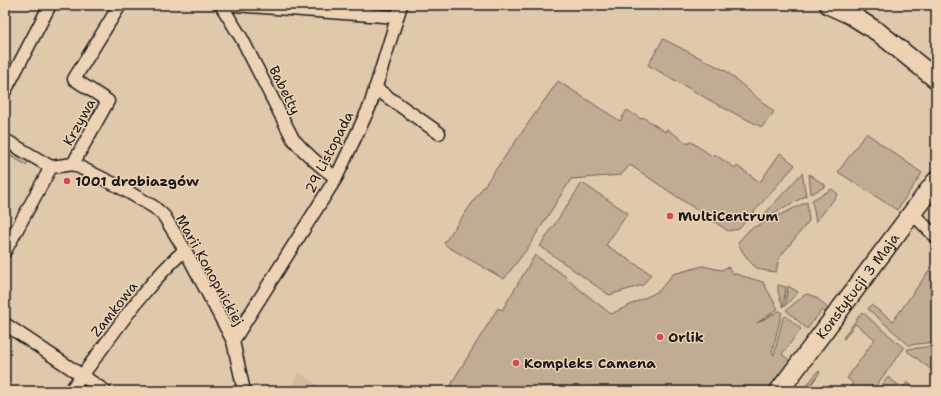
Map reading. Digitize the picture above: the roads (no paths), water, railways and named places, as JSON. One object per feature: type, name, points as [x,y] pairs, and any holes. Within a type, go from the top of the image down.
[{"type":"street","points":[[5,91],[50,5]]},
{"type":"street","name":"Krzywa","points":[[73,164],[108,101],[74,79],[120,5]]},
{"type":"street","name":"Babetty","points":[[221,5],[242,39],[293,139],[311,158],[336,178]]},
{"type":"street","points":[[234,5],[397,17]]},
{"type":"street","name":"29 Listopada","points":[[232,341],[336,178],[370,106],[401,5]]},
{"type":"street","points":[[829,5],[851,15],[878,32],[936,79]]},
{"type":"street","points":[[375,88],[439,133]]},
{"type":"street","points":[[5,140],[51,166],[73,164]]},
{"type":"street","name":"Marii Konopnickiej","points":[[73,164],[118,186],[154,207],[164,216],[185,250],[232,341],[244,391]]},
{"type":"street","points":[[5,251],[51,166]]},
{"type":"street","name":"Konstytucji 3 Maja","points":[[782,390],[936,181]]},
{"type":"street","points":[[912,213],[936,237]]},
{"type":"street","name":"Zamkowa","points":[[70,391],[114,332],[158,278],[185,250]]},
{"type":"street","points":[[5,324],[105,391]]},
{"type":"place","name":"1001 drobiazgów","points":[[67,181]]},
{"type":"place","name":"MultiCentrum","points":[[670,216]]},
{"type":"place","name":"Orlik","points":[[660,337]]},
{"type":"place","name":"Kompleks Camena","points":[[516,363]]}]
